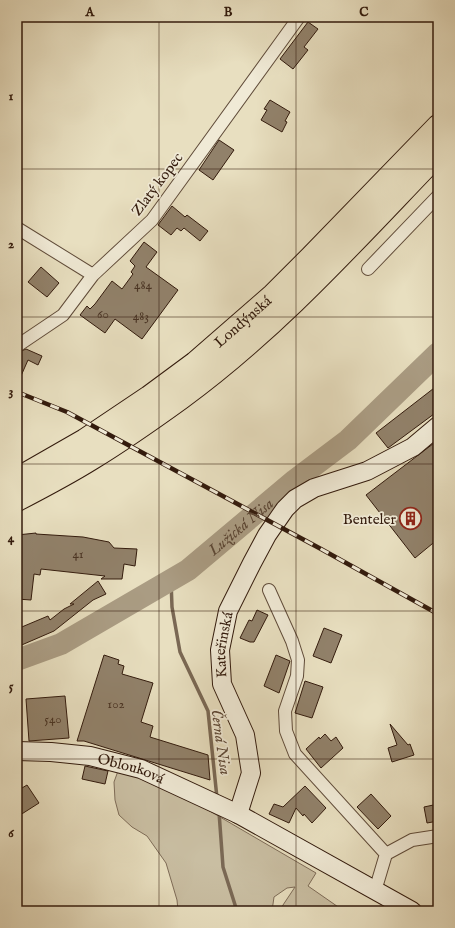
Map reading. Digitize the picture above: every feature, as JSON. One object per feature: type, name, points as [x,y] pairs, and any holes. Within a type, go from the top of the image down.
[{"type":"highway","name":"Londýnská","points":[[17,479],[85,440],[149,397],[195,363],[273,295],[311,258],[438,126]]},
{"type":"highway","name":"Londýnská","points":[[17,500],[90,460],[181,398],[222,366],[265,329],[316,281],[438,154]]},
{"type":"street","name":"Zlatý kopec","points":[[17,346],[63,315],[93,275],[152,220],[299,17]]},
{"type":"street","points":[[368,268],[438,196]]},
{"type":"street","points":[[17,228],[93,275]]},
{"type":"street","name":"Kateřinská","points":[[238,814],[251,773],[245,735],[222,684],[220,650],[228,611],[261,546],[285,509],[294,499],[314,488],[367,470],[413,447],[438,426]]},
{"type":"street","points":[[269,590],[292,641],[298,660],[297,676],[285,711],[286,731],[295,754],[386,854]]},
{"type":"street","name":"Oblouková","points":[[17,751],[51,752],[90,756],[141,769],[238,814]]},
{"type":"street","points":[[238,814],[412,911]]},
{"type":"street","points":[[375,891],[386,854],[412,840],[438,836]]},
{"type":"shaded area","points":[[118,771],[141,775],[208,810],[316,873],[308,886],[344,911],[279,911],[295,887],[287,888],[274,897],[272,911],[178,911],[177,900],[166,863],[147,836],[132,827],[119,815],[115,800],[114,782]]},
{"type":"building","points":[[308,22],[318,29],[304,47],[308,50],[293,69],[280,59]]},
{"type":"building","points":[[270,100],[290,112],[285,121],[287,122],[282,132],[261,120],[267,110],[264,109]]},
{"type":"building","points":[[219,140],[234,150],[213,180],[199,170]]},
{"type":"building","points":[[172,206],[185,217],[187,215],[208,231],[200,241],[184,228],[181,231],[177,228],[171,235],[158,225]]},
{"type":"building","points":[[144,242],[157,252],[146,267],[178,290],[142,339],[115,319],[105,333],[80,315],[87,306],[90,309],[95,304],[112,281],[122,289],[133,274],[131,272],[135,266],[130,261]]},
{"type":"building","points":[[41,267],[59,283],[47,297],[28,282]]},
{"type":"building","points":[[26,349],[42,356],[38,365],[28,360],[17,385],[17,353]]},
{"type":"building","points":[[438,385],[438,411],[388,448],[376,433]]},
{"type":"building","name":"Benteler","points":[[438,440],[438,539],[415,558],[366,495]]},
{"type":"building","points":[[36,533],[83,537],[109,542],[114,548],[137,549],[135,566],[124,564],[122,579],[101,579],[105,576],[41,569],[40,575],[34,574],[31,600],[17,599],[17,535]]},
{"type":"building","points":[[98,581],[106,594],[93,600],[54,631],[17,647],[17,629],[48,616],[50,620],[64,609],[74,604],[70,604]]},
{"type":"building","points":[[257,610],[268,615],[254,642],[240,638],[249,620],[252,621]]},
{"type":"building","points":[[324,628],[342,635],[331,663],[313,656]]},
{"type":"building","points":[[104,655],[119,660],[118,664],[124,666],[122,674],[153,683],[141,722],[153,726],[150,737],[208,755],[210,780],[84,741],[77,741]]},
{"type":"building","points":[[276,655],[290,661],[279,693],[264,686]]},
{"type":"building","points":[[305,681],[323,687],[312,718],[295,713]]},
{"type":"building","points":[[65,696],[69,738],[29,741],[26,699]]},
{"type":"building","points":[[390,724],[408,745],[410,744],[414,755],[392,762],[388,748],[397,745]]},
{"type":"building","points":[[325,734],[331,741],[336,737],[343,748],[321,768],[306,749],[319,737],[320,739]]},
{"type":"building","points":[[85,766],[108,771],[105,784],[82,779]]},
{"type":"building","points":[[27,785],[39,803],[17,817],[17,791]]},
{"type":"building","points":[[305,786],[326,808],[312,823],[296,808],[289,823],[269,814],[274,804],[283,807]]},
{"type":"building","points":[[371,794],[391,816],[378,829],[357,807]]},
{"type":"building","points":[[438,804],[438,821],[427,823],[424,807]]},
{"type":"waterway","name":"Lužická Nisa","points":[[17,660],[61,644],[188,570],[295,480],[348,440],[438,353]]},
{"type":"waterway","name":"Černá Nisa","points":[[171,580],[172,607],[180,652],[208,711],[217,798]]},
{"type":"waterway","name":"Černá Nisa","points":[[219,812],[223,867],[237,911]]},
{"type":"railway","points":[[17,392],[67,412],[438,614]]},
{"type":"place","name":"Benteler","points":[[411,519]]}]
